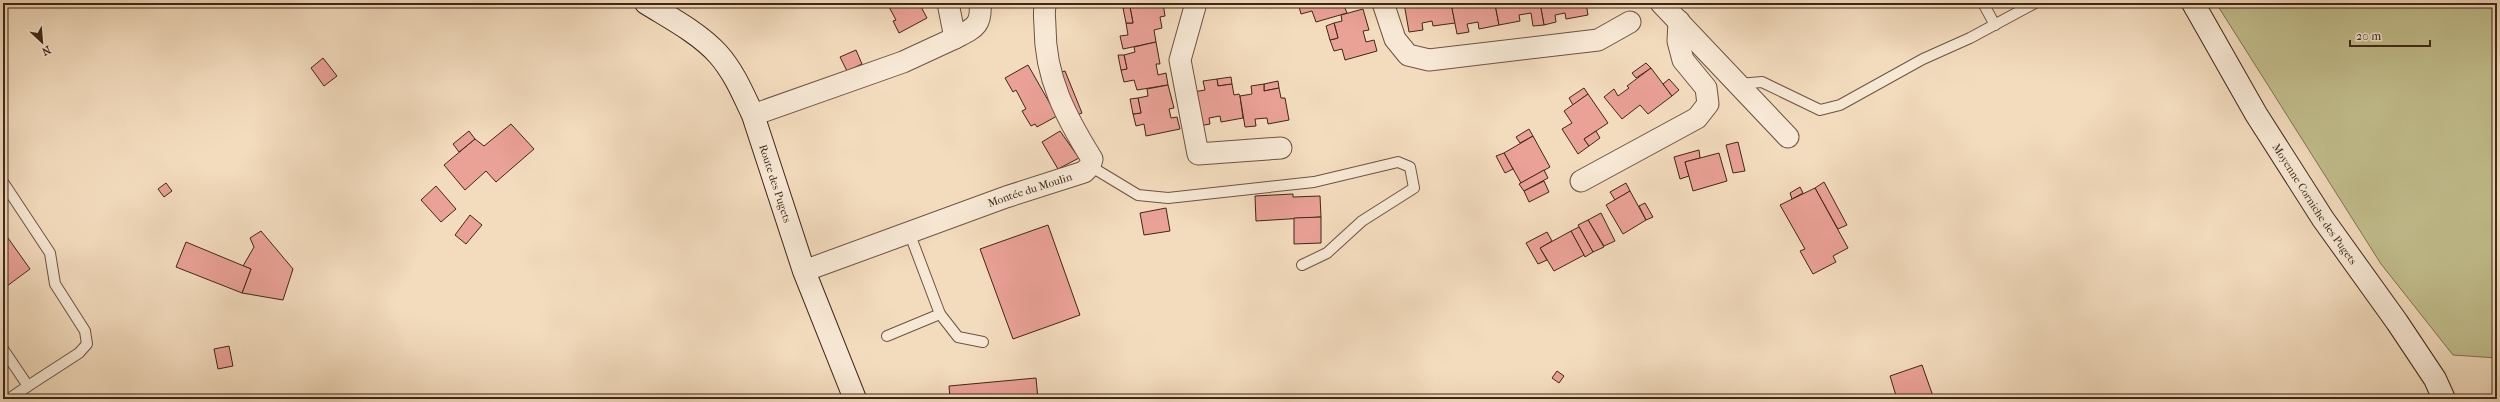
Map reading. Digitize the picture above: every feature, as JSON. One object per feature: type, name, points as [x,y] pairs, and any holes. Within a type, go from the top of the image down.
[{"type":"main road","name":"Route des Pugets","points":[[646,3],[686,29],[718,54],[738,82],[753,115],[804,271],[855,399]]},
{"type":"main road","name":"Moyenne Corniche des Pugets","points":[[2193,3],[2256,114],[2319,212],[2397,322],[2435,380],[2444,399]]},
{"type":"street","points":[[948,3],[955,38]]},
{"type":"street","points":[[753,115],[904,62],[955,38],[975,27],[981,16],[980,3]]},
{"type":"street","points":[[1196,3],[1180,60],[1198,154],[1282,148]]},
{"type":"street","points":[[1383,3],[1395,39],[1408,55],[1429,60],[1598,40],[1630,22]]},
{"type":"street","points":[[1661,3],[1788,137]]},
{"type":"street","points":[[1044,4],[1045,53],[1050,75],[1078,136],[1092,159],[1090,166]]},
{"type":"street","points":[[1581,181],[1697,118],[1708,104],[1706,88],[1683,60],[1678,41],[1679,21]]},
{"type":"street","name":"Montée du Moulin","points":[[804,271],[1006,197],[1084,172],[1090,166]]},
{"type":"lane","points":[[1983,3],[1995,25]]},
{"type":"lane","points":[[1739,84],[1762,82],[1820,110],[1840,105],[1923,58],[1995,25],[2034,3]]},
{"type":"lane","points":[[1090,166],[1138,195],[1168,198],[1314,182],[1398,162],[1410,168],[1414,188],[1362,221],[1327,253],[1302,265]]},
{"type":"lane","points":[[3,182],[50,253],[55,284],[85,331],[87,344],[79,353],[8,399]]},
{"type":"lane","points":[[909,232],[940,314],[958,337],[984,342]]},
{"type":"lane","points":[[887,336],[940,314]]},
{"type":"lane","points":[[3,349],[28,386]]},
{"type":"shaded area","points":[[2216,3],[2497,3],[2497,358],[2453,355],[2381,264]]},
{"type":"building","points":[[891,3],[919,3],[927,18],[899,33],[893,21],[896,20],[888,5]]},
{"type":"building","points":[[1141,3],[1163,3],[1165,16],[1160,17],[1162,28],[1154,30],[1156,42],[1123,49],[1120,36],[1128,35],[1126,23],[1133,23],[1130,7],[1141,5]]},
{"type":"building","points":[[1261,3],[1274,3],[1271,8]]},
{"type":"building","points":[[1298,3],[1343,3],[1347,13],[1316,22],[1312,11],[1301,14]]},
{"type":"building","points":[[1404,3],[1451,3],[1455,23],[1433,26],[1432,21],[1422,23],[1423,30],[1409,32]]},
{"type":"building","points":[[1451,3],[1495,4],[1499,25],[1479,29],[1478,22],[1467,24],[1469,32],[1457,34]]},
{"type":"building","points":[[1540,3],[1586,3],[1588,15],[1566,19],[1565,13],[1555,15],[1556,22],[1544,25]]},
{"type":"building","points":[[1540,3],[1544,25],[1533,26],[1531,13],[1519,15],[1520,21],[1499,25],[1495,4]]},
{"type":"building","points":[[1130,7],[1133,23],[1126,23],[1123,8]]},
{"type":"building","points":[[1363,9],[1369,30],[1363,31],[1366,42],[1374,40],[1377,51],[1345,60],[1342,49],[1334,51],[1330,40],[1338,38],[1334,23],[1342,21],[1341,15]]},
{"type":"building","points":[[1334,23],[1338,38],[1330,40],[1326,26]]},
{"type":"building","points":[[1156,42],[1160,64],[1156,64],[1158,75],[1166,73],[1168,85],[1137,90],[1134,80],[1124,82],[1121,70],[1127,69],[1124,55],[1135,52],[1134,47]]},
{"type":"building","points":[[856,50],[862,64],[847,71],[840,57]]},
{"type":"building","points":[[1118,55],[1124,55],[1127,69],[1121,70]]},
{"type":"building","points":[[323,58],[337,76],[324,86],[311,68]]},
{"type":"building","points":[[1646,63],[1651,68],[1636,78],[1632,73]]},
{"type":"building","points":[[1028,65],[1057,116],[1037,127],[1035,124],[1031,126],[1022,111],[1026,109],[1016,90],[1013,92],[1005,78]]},
{"type":"building","points":[[1651,68],[1672,96],[1648,114],[1640,105],[1622,119],[1604,97],[1614,89],[1618,96],[1629,88],[1627,86]]},
{"type":"building","points":[[1065,71],[1082,113],[1074,116],[1058,73]]},
{"type":"building","points":[[1231,77],[1232,84],[1218,86],[1217,79]]},
{"type":"building","points":[[1217,79],[1218,86],[1232,84],[1234,95],[1239,94],[1243,118],[1221,122],[1220,116],[1209,118],[1210,124],[1199,126],[1193,92],[1205,90],[1203,81]]},
{"type":"building","points":[[1669,79],[1679,90],[1672,96],[1663,84]]},
{"type":"building","points":[[1278,81],[1279,88],[1264,91],[1264,84]]},
{"type":"building","points":[[1264,84],[1264,91],[1279,88],[1281,98],[1285,98],[1289,120],[1268,124],[1267,118],[1255,119],[1256,126],[1245,127],[1240,96],[1252,94],[1251,86]]},
{"type":"building","points":[[1168,85],[1174,108],[1169,109],[1171,118],[1177,117],[1180,129],[1146,136],[1144,124],[1136,126],[1133,114],[1141,113],[1138,98],[1148,96],[1147,89]]},
{"type":"building","points":[[1584,88],[1588,94],[1573,105],[1569,98]]},
{"type":"building","points":[[1588,94],[1608,123],[1584,139],[1589,146],[1578,154],[1562,129],[1572,123],[1564,111]]},
{"type":"building","points":[[1138,98],[1141,113],[1133,114],[1130,99]]},
{"type":"building","points":[[511,124],[534,149],[496,182],[486,171],[465,190],[444,165],[475,139],[484,146]]},
{"type":"building","points":[[1529,129],[1533,136],[1520,143],[1516,137]]},
{"type":"building","points":[[469,131],[475,139],[459,152],[453,144]]},
{"type":"building","points":[[1060,131],[1079,158],[1058,169],[1042,142]]},
{"type":"building","points":[[1596,131],[1600,138],[1589,146],[1584,139]]},
{"type":"building","points":[[1533,136],[1550,167],[1521,183],[1504,153]]},
{"type":"building","points":[[1738,142],[1745,171],[1733,173],[1726,145]]},
{"type":"building","points":[[1699,150],[1700,158],[1685,162],[1689,176],[1680,179],[1674,157]]},
{"type":"building","points":[[1504,153],[1513,169],[1505,173],[1496,156]]},
{"type":"building","points":[[1719,153],[1727,181],[1693,191],[1685,162]]},
{"type":"building","points":[[1544,170],[1548,178],[1524,191],[1519,184]]},
{"type":"building","points":[[1544,181],[1549,192],[1529,202],[1524,191]]},
{"type":"building","points":[[1824,182],[1847,225],[1838,229],[1815,188]]},
{"type":"building","points":[[166,183],[172,191],[164,197],[158,189]]},
{"type":"building","points":[[1626,183],[1630,191],[1615,200],[1610,192]]},
{"type":"building","points":[[436,186],[456,209],[441,222],[421,200]]},
{"type":"building","points":[[1800,187],[1803,193],[1792,199],[1790,193]]},
{"type":"building","points":[[1815,188],[1848,248],[1833,256],[1836,262],[1813,274],[1800,251],[1805,249],[1780,205]]},
{"type":"building","points":[[1630,191],[1646,220],[1623,234],[1606,205]]},
{"type":"building","points":[[1293,194],[1293,197],[1320,196],[1321,217],[1256,221],[1255,196]]},
{"type":"building","points":[[1645,203],[1653,217],[1646,220],[1639,206]]},
{"type":"building","points":[[1166,208],[1170,231],[1144,235],[1140,213]]},
{"type":"building","points":[[1601,213],[1615,241],[1604,246],[1588,220]]},
{"type":"building","points":[[470,215],[482,225],[466,244],[455,235]]},
{"type":"building","points":[[1321,217],[1321,243],[1294,244],[1294,218]]},
{"type":"building","points":[[1588,220],[1604,247],[1593,252],[1578,225]]},
{"type":"building","points":[[1048,225],[1080,315],[1013,339],[980,249]]},
{"type":"building","points":[[1579,227],[1593,252],[1585,257],[1571,231]]},
{"type":"building","points":[[3,231],[30,269],[3,289]]},
{"type":"building","points":[[261,231],[293,269],[283,300],[242,293],[251,269],[243,266],[254,247],[250,238]]},
{"type":"building","points":[[1571,231],[1584,255],[1554,271],[1540,248]]},
{"type":"building","points":[[1547,232],[1552,241],[1540,248],[1547,260],[1538,264],[1526,243]]},
{"type":"building","points":[[186,242],[251,269],[242,293],[176,267]]},
{"type":"building","points":[[229,346],[233,366],[218,369],[214,349]]},
{"type":"building","points":[[1922,365],[1934,399],[1897,399],[1890,376]]},
{"type":"building","points":[[1557,371],[1564,376],[1559,383],[1552,378]]},
{"type":"building","points":[[1036,378],[1038,399],[950,399],[949,386]]}]
